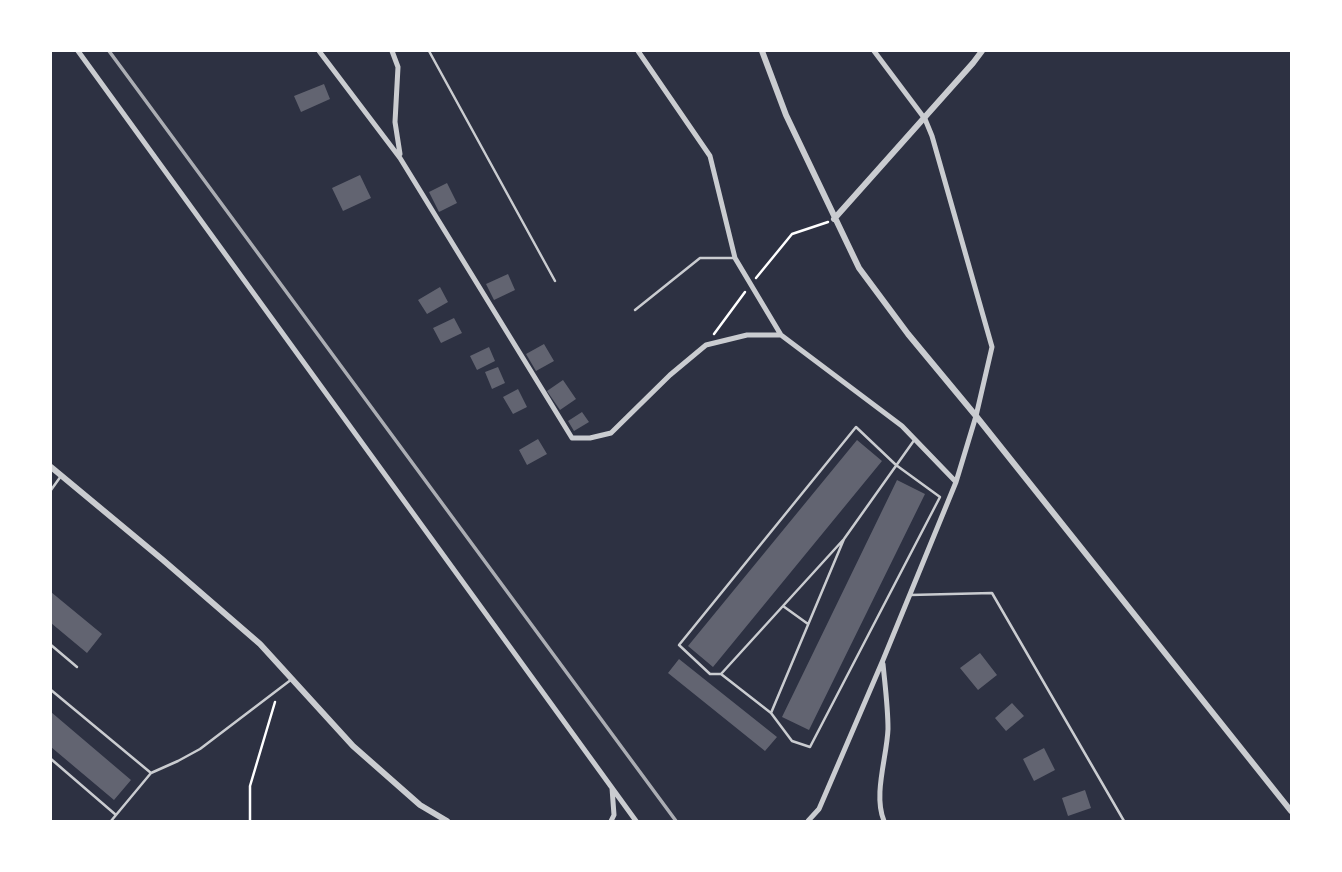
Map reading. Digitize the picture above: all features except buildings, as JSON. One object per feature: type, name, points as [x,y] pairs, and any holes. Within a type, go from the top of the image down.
[{"type":"street","points":[[78,51],[636,821]]},
{"type":"street","points":[[319,51],[400,158],[572,438],[590,438],[611,433],[670,375],[706,345],[747,335],[781,335]]},
{"type":"street","points":[[392,51],[398,67],[396,122],[400,158]]},
{"type":"street","points":[[638,51],[710,156],[735,258],[781,335],[902,426],[956,482]]},
{"type":"street","points":[[762,51],[786,115],[859,268],[908,334],[1291,811]]},
{"type":"street","points":[[808,821],[818,809],[956,482],[976,416],[992,347],[932,136],[925,119],[874,51]]},
{"type":"street","points":[[834,219],[925,119],[974,63],[981,51]]},
{"type":"street","points":[[51,467],[163,559],[260,644],[353,746],[421,805],[447,821]]},
{"type":"street","points":[[883,660],[888,730],[880,798],[884,821]]},
{"type":"street","points":[[611,821],[614,815],[612,788]]},
{"type":"lane","points":[[429,51],[555,281]]},
{"type":"lane","points":[[635,310],[700,258],[735,258]]},
{"type":"lane","points":[[856,427],[896,466],[940,497],[810,747],[792,741],[771,713],[721,674],[710,674],[679,645],[856,427]]},
{"type":"lane","points":[[721,674],[844,539],[915,439]]},
{"type":"lane","points":[[51,490],[61,476]]},
{"type":"lane","points":[[771,713],[844,539]]},
{"type":"lane","points":[[910,595],[992,593],[1124,821]]},
{"type":"lane","points":[[783,606],[808,624]]},
{"type":"lane","points":[[51,645],[77,667]]},
{"type":"lane","points":[[111,821],[151,773],[200,748],[292,679]]},
{"type":"lane","points":[[51,690],[151,773]]},
{"type":"lane","points":[[51,759],[116,815]]},
{"type":"path","points":[[706,345],[792,234],[834,219]]},
{"type":"path","points":[[250,821],[250,786],[276,697]]},
{"type":"railway","points":[[109,51],[676,821]]}]
